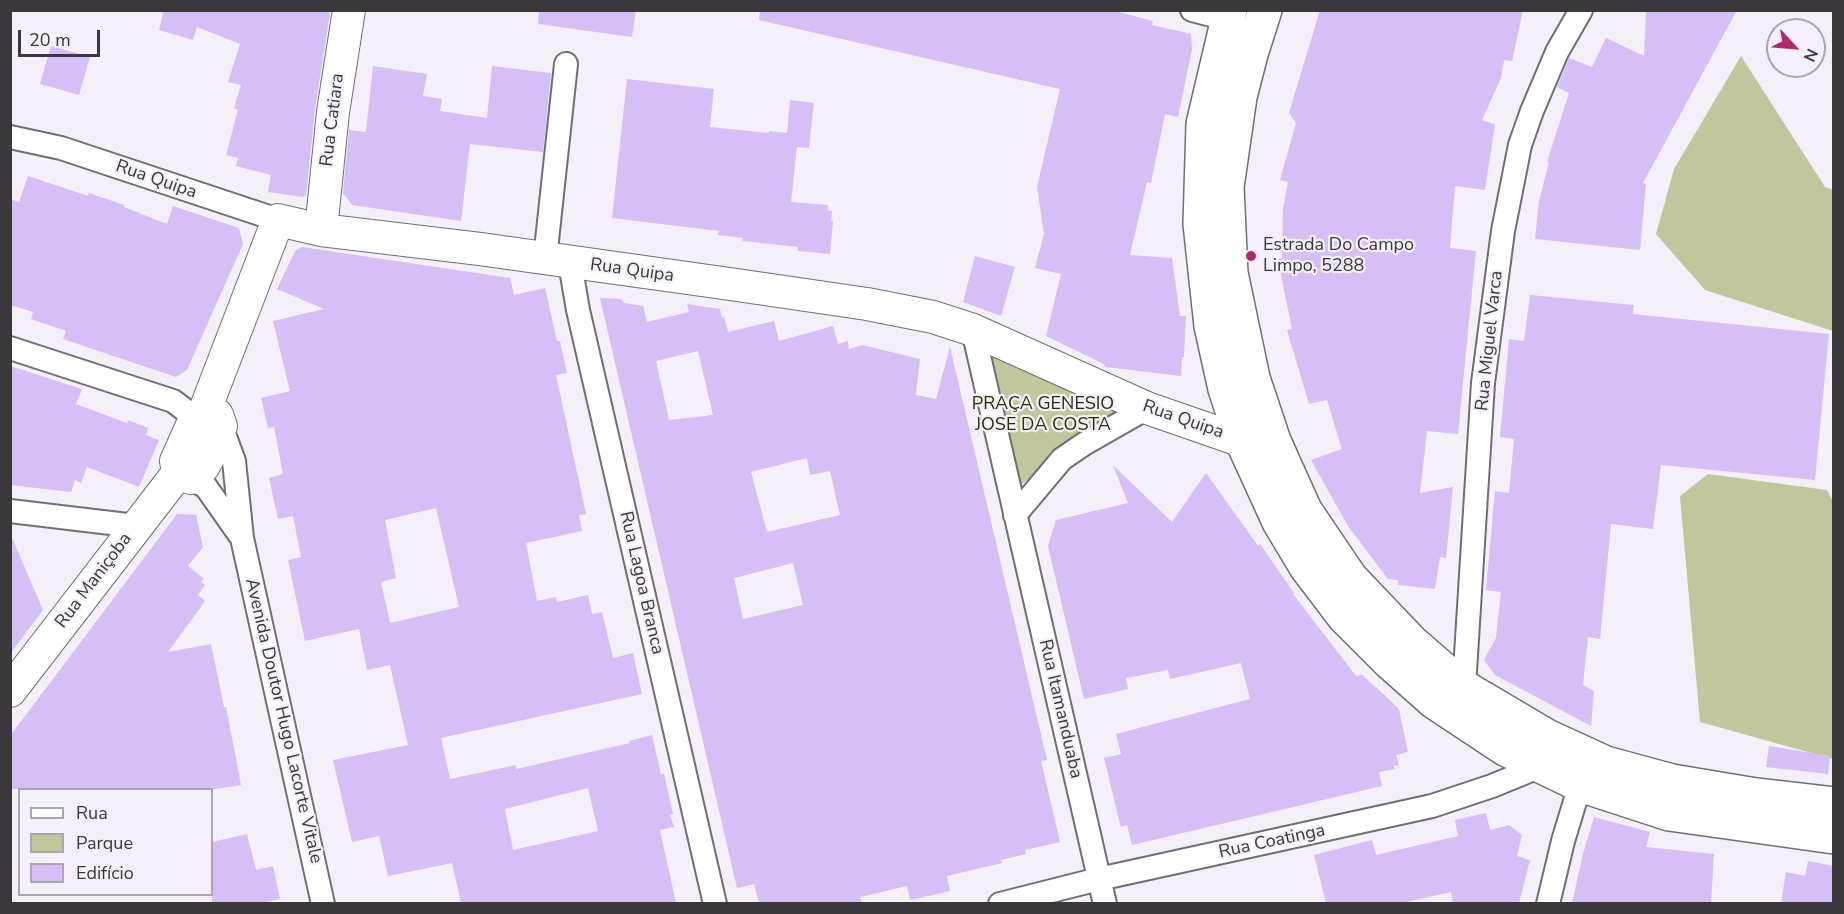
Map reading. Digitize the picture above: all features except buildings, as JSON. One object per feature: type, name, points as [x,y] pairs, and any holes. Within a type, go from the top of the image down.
[{"type":"main road","points":[[1265,10],[1240,97],[1227,187],[1231,273],[1253,378],[1274,441],[1305,510],[1351,578],[1411,641],[1464,687],[1547,736],[1606,763],[1672,781],[1756,795],[1833,804]]},
{"type":"main road","points":[[1228,15],[1203,124],[1200,224],[1211,326],[1225,389],[1242,441],[1279,522],[1306,567],[1344,617],[1389,663],[1434,702],[1504,749],[1580,784],[1669,814],[1833,837]]},
{"type":"street","name":"Rua Catiara","points":[[321,230],[333,112],[349,10]]},
{"type":"street","points":[[1192,10],[1228,15]]},
{"type":"street","name":"Rua Miguel Varca","points":[[1464,687],[1483,383],[1503,231],[1520,145],[1532,111],[1557,52],[1581,10]]},
{"type":"street","name":"Rua Lagoa Branca","points":[[566,64],[557,261],[578,310],[715,903]]},
{"type":"street","name":"Rua Quipa","points":[[10,137],[61,148],[278,220],[321,230],[480,249],[867,304],[933,317],[973,330],[1147,408],[1242,441]]},
{"type":"street","points":[[184,476],[176,461],[207,419],[278,220]]},
{"type":"street","name":"Rua Itamanduaba","points":[[973,330],[1105,903]]},
{"type":"street","name":"Avenida Doutor Hugo Lacorte Vitale","points":[[10,348],[173,401],[185,410],[207,419],[234,462],[242,538],[323,903]]},
{"type":"street","points":[[1015,515],[1062,459],[1147,408]]},
{"type":"street","name":"Avenida Doutor Hugo Lacorte Vitale","points":[[184,476],[206,487],[242,538]]},
{"type":"street","name":"Rua Maniçoba","points":[[10,691],[136,526],[184,476]]},
{"type":"street","points":[[10,511],[136,526]]},
{"type":"street","name":"Rua Coatinga","points":[[1000,903],[1432,806],[1492,786],[1541,766]]},
{"type":"street","points":[[1548,903],[1580,784]]},
{"type":"green space","points":[[1741,56],[1825,187],[1833,190],[1833,331],[1705,290],[1656,234],[1674,169]]},
{"type":"green space","name":"PRAÇA GENESIO JOSE DA COSTA","points":[[981,337],[1136,408],[1014,489]]},
{"type":"green space","points":[[1708,474],[1827,490],[1834,503],[1833,759],[1700,722],[1680,496]]},
{"type":"place","name":"Estrada Do Campo Limpo, 5288","points":[[1251,256]]}]
